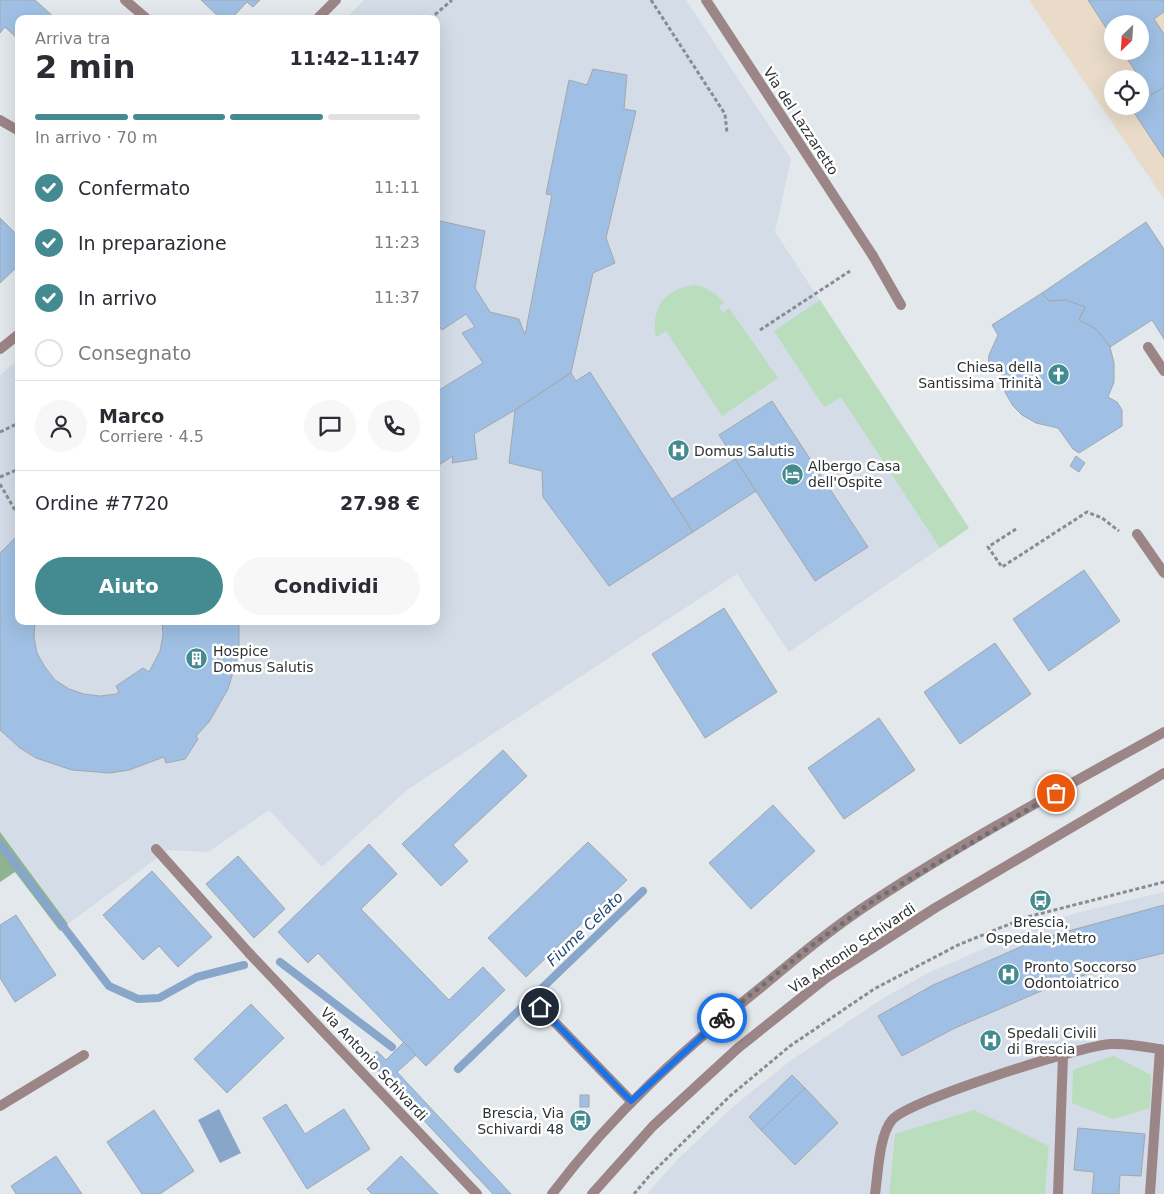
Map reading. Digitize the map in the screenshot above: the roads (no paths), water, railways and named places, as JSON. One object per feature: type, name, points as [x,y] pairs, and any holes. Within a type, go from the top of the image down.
[{"type":"street","points":[[126,0],[143,15]]},
{"type":"street","points":[[321,15],[336,0]]},
{"type":"street","name":"Via del Lazzaretto","points":[[706,0],[873,256],[901,305]]},
{"type":"street","points":[[0,120],[15,129]]},
{"type":"street","points":[[0,349],[15,337]]},
{"type":"street","points":[[1148,347],[1164,371]]},
{"type":"street","points":[[1137,534],[1164,573]]},
{"type":"street","name":"Via Antonio Schivardi","points":[[552,1194],[572,1167],[631,1101],[716,1022],[837,926],[876,899],[962,847],[1164,732]]},
{"type":"street","name":"Via Antonio Schivardi","points":[[592,1194],[653,1126],[738,1048],[816,986],[935,908],[1164,773]]},
{"type":"street","name":"Via Antonio Schivardi","points":[[156,849],[249,953],[477,1194]]},
{"type":"street","points":[[540,1007],[631,1101]]},
{"type":"street","points":[[875,1194],[884,1135],[892,1120],[910,1108],[1005,1072],[1110,1044],[1162,1050],[1150,1194]]},
{"type":"street","points":[[0,1106],[84,1055]]},
{"type":"street","points":[[1058,1194],[1063,1056]]},
{"type":"water","points":[[219,1109],[241,1153],[220,1163],[198,1120]]},
{"type":"waterway","points":[[0,844],[109,986],[138,999],[159,998],[197,977],[244,965]]},
{"type":"waterway","name":"Fiume Celato","points":[[458,1069],[643,891]]},
{"type":"waterway","points":[[280,962],[392,1047]]},
{"type":"place","name":"Chiesa della Santissima Trinità","points":[[1058,375]]},
{"type":"place","name":"Domus Salutis","points":[[678,451]]},
{"type":"place","name":"Albergo Casa dell'Ospite","points":[[792,474]]},
{"type":"place","name":"Hospice Domus Salutis","points":[[197,659]]},
{"type":"place","name":"Brescia, Ospedale,Metro","points":[[1041,900]]},
{"type":"place","name":"Pronto Soccorso Odontoiatrico","points":[[1008,975]]},
{"type":"place","name":"Spedali Civili di Brescia","points":[[991,1041]]},
{"type":"place","name":"Brescia, Via Schivardi 48","points":[[580,1121]]}]
